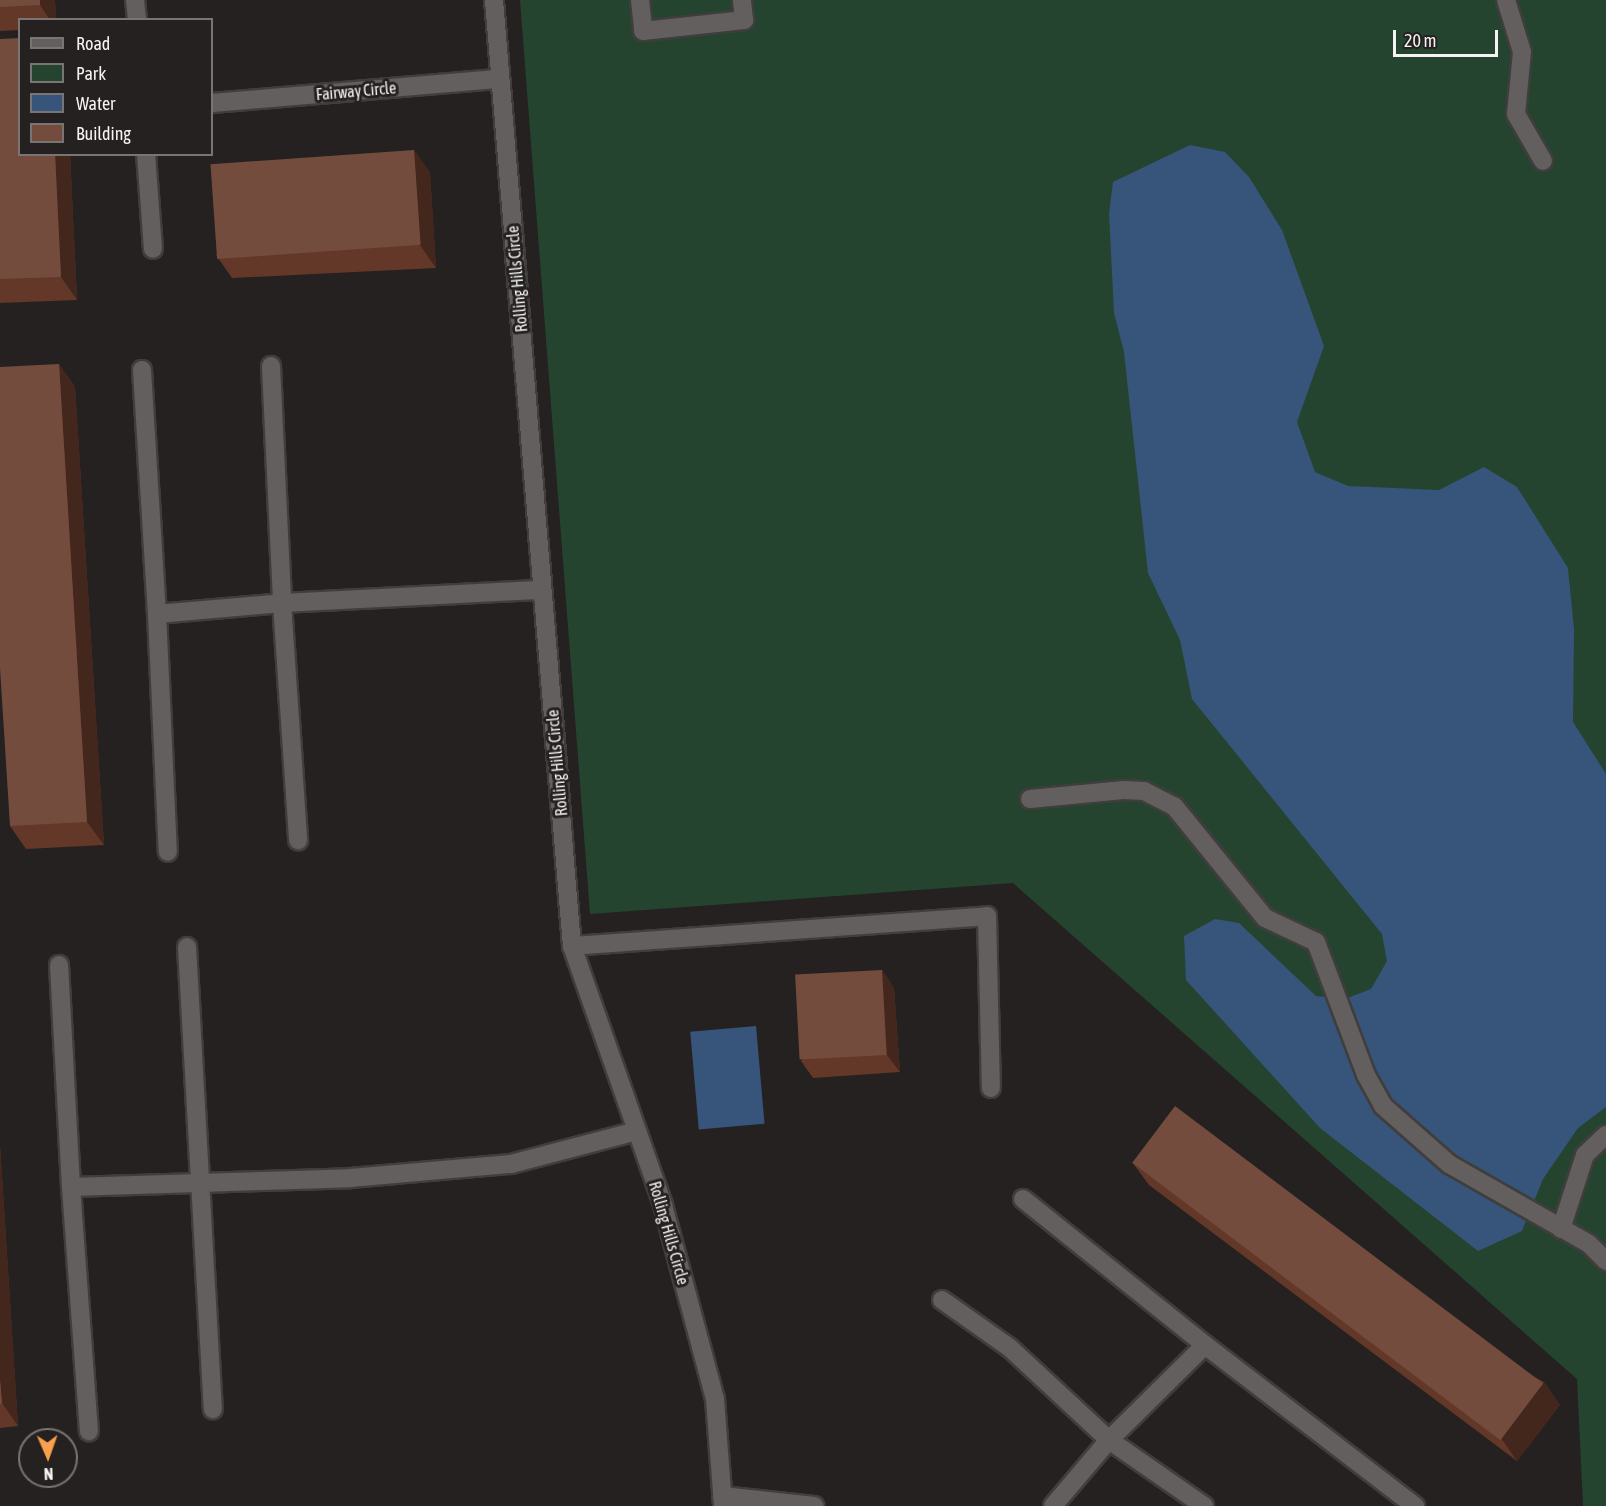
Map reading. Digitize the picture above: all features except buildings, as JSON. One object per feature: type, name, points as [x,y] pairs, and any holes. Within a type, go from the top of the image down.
[{"type":"street","points":[[135,0],[137,18]]},
{"type":"street","name":"Rolling Hills Circle","points":[[494,0],[572,946],[637,1131],[715,1399],[722,1501]]},
{"type":"street","points":[[640,0],[643,30],[744,20],[742,0]]},
{"type":"street","points":[[1506,0],[1521,52],[1516,114],[1543,161]]},
{"type":"street","name":"Fairway Circle","points":[[213,103],[500,79]]},
{"type":"street","points":[[146,156],[153,249]]},
{"type":"street","points":[[271,366],[282,603],[298,840]]},
{"type":"street","points":[[142,370],[157,614],[168,852]]},
{"type":"street","points":[[157,614],[282,603],[542,590]]},
{"type":"street","points":[[1030,799],[1124,790],[1161,797],[1174,806],[1264,918],[1316,942],[1335,983],[1366,1075],[1383,1106],[1449,1164],[1560,1229],[1606,1261]]},
{"type":"street","points":[[572,946],[987,916],[991,1088]]},
{"type":"street","points":[[187,947],[197,1179],[213,1409]]},
{"type":"street","points":[[59,965],[71,1187],[89,1431]]},
{"type":"street","points":[[71,1187],[197,1179],[350,1178],[511,1164],[637,1131]]},
{"type":"street","points":[[1560,1229],[1585,1155],[1606,1135]]},
{"type":"street","points":[[1023,1199],[1205,1345],[1415,1506]]},
{"type":"street","points":[[942,1300],[1010,1348],[1109,1440],[1204,1506]]},
{"type":"street","points":[[1053,1506],[1109,1440],[1205,1345]]},
{"type":"street","points":[[722,1501],[814,1506]]},
{"type":"green space","points":[[520,0],[1606,0],[1606,1506],[1583,1506],[1577,1379],[1013,883],[590,914]]},
{"type":"water","points":[[1190,145],[1225,152],[1249,177],[1282,230],[1324,346],[1297,422],[1315,472],[1348,486],[1439,490],[1484,467],[1517,487],[1568,568],[1574,629],[1573,722],[1606,774],[1606,1107],[1578,1128],[1543,1179],[1522,1231],[1478,1251],[1320,1128],[1186,980],[1184,936],[1215,919],[1239,923],[1316,996],[1345,999],[1371,989],[1387,961],[1382,934],[1192,699],[1180,640],[1148,573],[1124,352],[1114,313],[1109,213],[1113,182]]},
{"type":"water","points":[[756,1026],[765,1124],[699,1129],[690,1032]]}]
